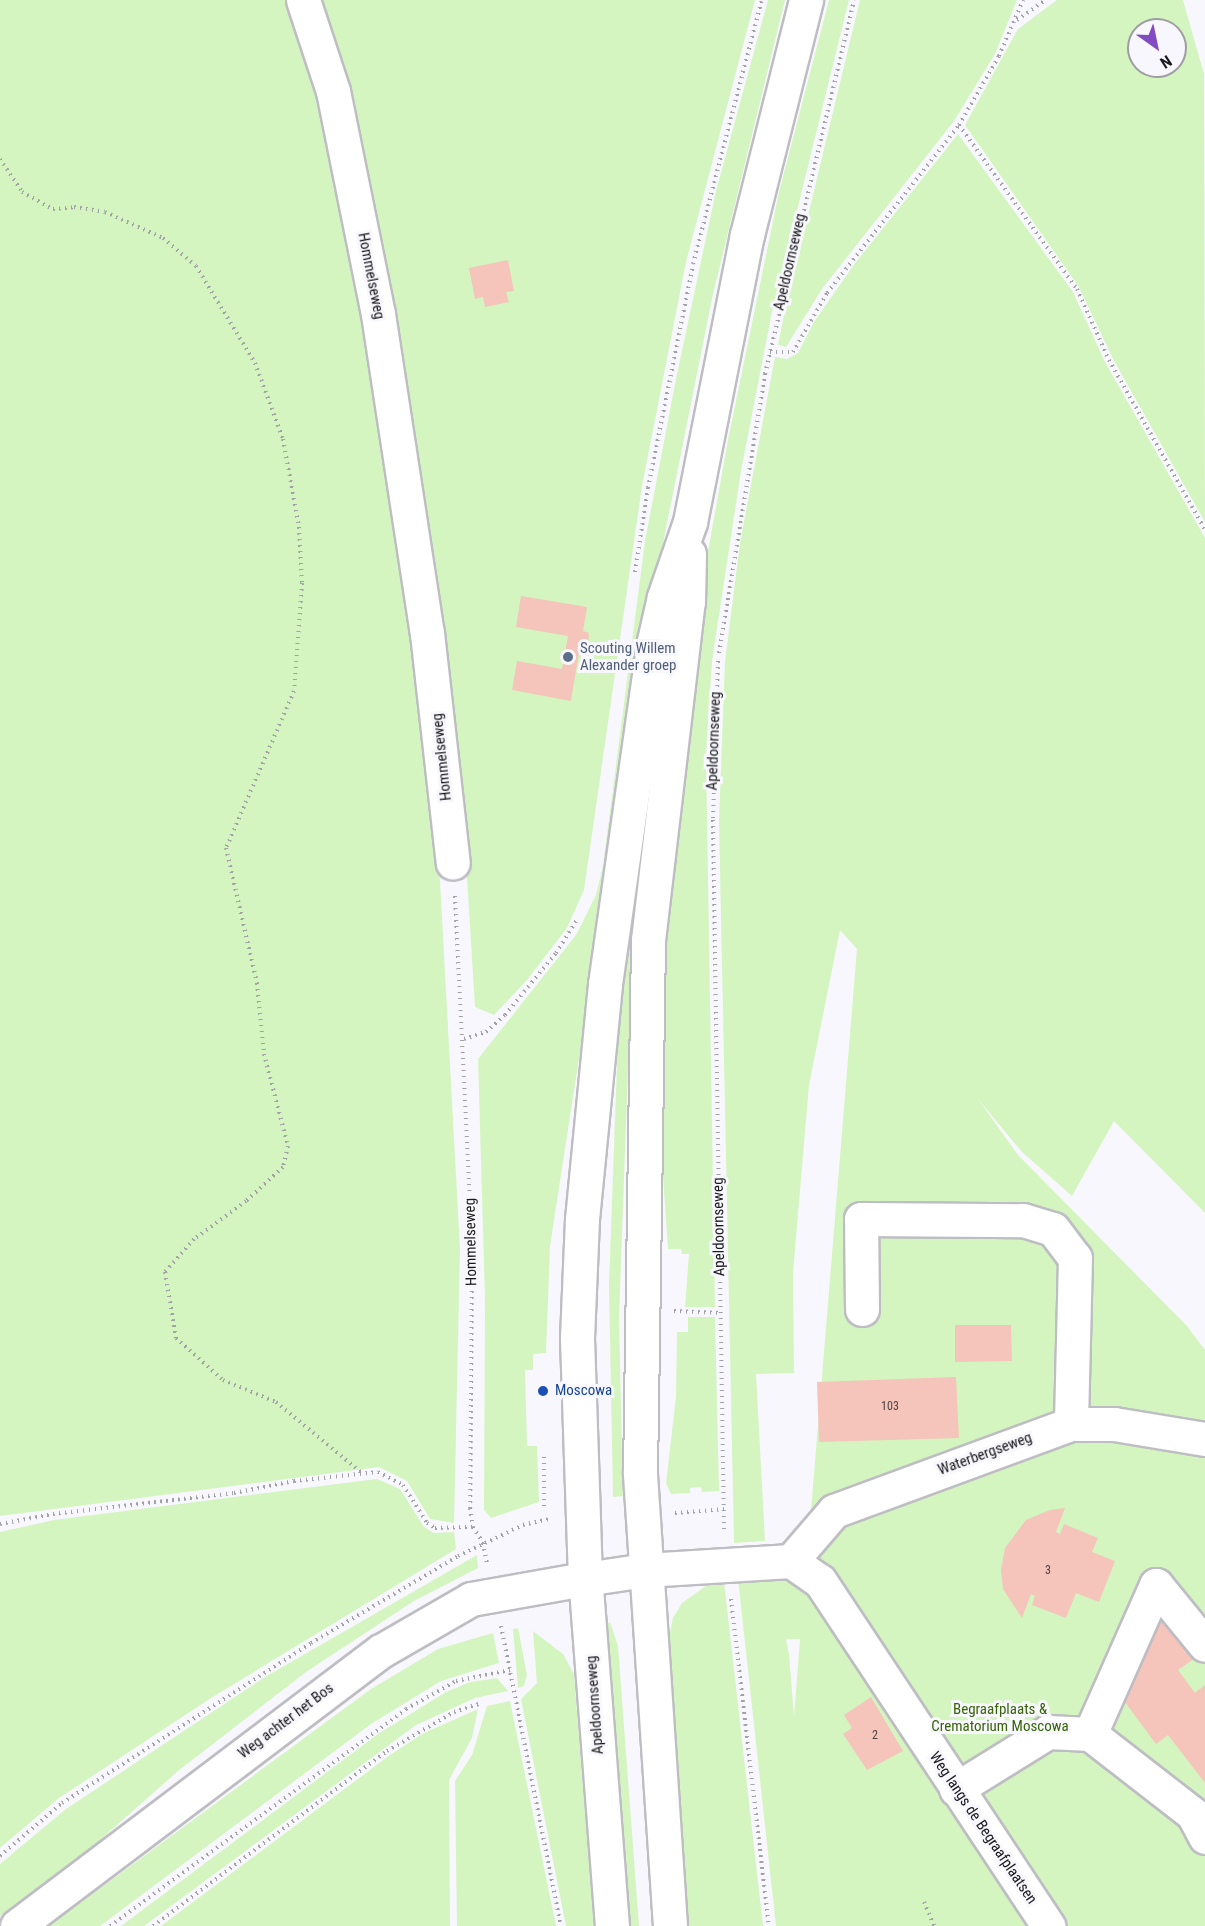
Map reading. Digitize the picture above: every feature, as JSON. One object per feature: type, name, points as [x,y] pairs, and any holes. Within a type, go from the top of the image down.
[{"type":"main road","name":"Hommelseweg","points":[[303,0],[333,91],[378,314],[428,633],[453,863]]},
{"type":"main road","name":"Apeldoornseweg","points":[[612,1926],[585,1579],[577,1338],[582,1219],[605,984],[654,641],[664,597],[690,522],[747,235],[806,0]]},
{"type":"main road","name":"Apeldoornseweg","points":[[670,1926],[640,1474],[648,940],[688,602],[690,522]]},
{"type":"main road","points":[[862,1309],[861,1219],[1023,1220],[1053,1229],[1075,1258],[1071,1424]]},
{"type":"main road","name":"Waterbergseweg","points":[[791,1561],[834,1511],[1071,1424],[1114,1424],[1205,1439]]},
{"type":"main road","points":[[645,1570],[727,1563],[791,1561]]},
{"type":"main road","name":"Weg langs de Begraafplaatsen","points":[[791,1561],[820,1581],[1048,1926]]},
{"type":"main road","name":"Weg achter het Bos","points":[[17,1926],[381,1651],[471,1599],[645,1570]]},
{"type":"main road","points":[[1090,1734],[1156,1585],[1205,1645]]},
{"type":"main road","points":[[956,1789],[1048,1732],[1090,1734],[1193,1814],[1205,1837]]},
{"type":"path","points":[[635,575],[648,488],[693,264],[762,0]]},
{"type":"path","name":"Apeldoornseweg","points":[[725,1496],[712,755],[725,602],[770,352],[854,0]]},
{"type":"path","points":[[770,352],[793,352],[826,292],[959,125],[1016,21],[1023,0]]},
{"type":"path","points":[[1016,21],[1046,0]]},
{"type":"path","points":[[959,125],[1077,289],[1109,360],[1205,530]]},
{"type":"path","points":[[0,159],[22,192],[53,209],[74,207],[105,212],[163,238],[196,266],[255,363],[283,439],[299,527],[302,584],[294,691],[226,848],[257,983],[264,1054],[288,1146],[283,1167],[246,1201],[194,1239],[165,1272],[176,1338],[223,1380],[276,1402],[363,1474]]},
{"type":"path","name":"Hommelseweg","points":[[363,1474],[378,1472],[393,1478],[435,1528],[473,1527],[472,1250],[464,1039],[453,863]]},
{"type":"path","points":[[464,1039],[486,1032],[506,1015],[556,953],[582,911]]},
{"type":"path","points":[[544,1446],[544,1506]]},
{"type":"path","points":[[0,1524],[53,1514],[363,1474]]},
{"type":"path","points":[[0,1856],[62,1803],[213,1704],[483,1543]]},
{"type":"path","points":[[727,1563],[769,1926]]},
{"type":"path","points":[[110,1926],[406,1709],[456,1681],[510,1670],[561,1926]]},
{"type":"path","points":[[153,1926],[387,1751],[445,1716],[482,1703]]},
{"type":"path","points":[[924,1902],[934,1926]]},
{"type":"green space","points":[[0,0],[289,0],[304,37],[341,184],[413,634],[439,862],[460,1249],[454,1523],[430,1519],[407,1481],[379,1467],[0,1516]]},
{"type":"green space","points":[[317,0],[755,0],[686,262],[642,486],[584,890],[567,928],[527,980],[494,1015],[475,1007],[466,861]]},
{"type":"green space","points":[[768,0],[785,0],[713,294],[644,638],[550,1246],[546,1353],[533,1354],[533,1370],[525,1370],[527,1446],[537,1446],[539,1502],[491,1518],[484,1510],[485,1299],[478,1059],[576,935],[596,895],[603,866],[645,541],[676,379],[716,191]]},
{"type":"green space","points":[[829,0],[849,0],[772,312],[741,471],[712,661],[706,755],[715,1307],[685,1307],[689,1254],[682,1254],[681,1249],[668,1249],[661,1146],[669,866],[699,602],[728,440],[779,192]]},
{"type":"green space","points":[[860,0],[1017,0],[995,54],[954,121],[822,289],[786,347],[778,345],[784,315]]},
{"type":"green space","points":[[1057,0],[1183,0],[1204,74],[1205,522],[1113,359],[1079,287],[965,125],[1018,29]]},
{"type":"green space","name":"Begraafplaats & Crematorium Moscowa","points":[[958,134],[1073,292],[1105,362],[1205,538],[1205,1213],[1114,1121],[1072,1196],[1022,1152],[978,1099],[1018,1155],[1187,1326],[1205,1350],[1205,1926],[776,1926],[738,1579],[791,1577],[805,1584],[857,949],[840,930],[809,1085],[793,1272],[794,1373],[756,1374],[765,1541],[734,1543],[719,820],[725,662],[740,543],[775,357],[787,359],[798,353],[814,322],[853,266]],"holes":[[[786,1639],[800,1639],[794,1717]]]},
{"type":"green space","points":[[669,674],[633,931],[619,1317],[623,1496],[613,1497],[609,1285],[622,926]]},
{"type":"green space","points":[[688,1317],[715,1317],[719,1491],[702,1492],[701,1487],[690,1488],[690,1493],[671,1494],[666,1483],[676,1397],[677,1332],[688,1332]]},
{"type":"green space","points":[[377,1479],[400,1489],[424,1527],[434,1533],[454,1532],[456,1549],[211,1698],[59,1798],[0,1848],[0,1532],[54,1520]]},
{"type":"green space","points":[[477,1555],[478,1568],[414,1601],[306,1672],[178,1771],[83,1855],[0,1916],[0,1864],[66,1809],[265,1677]]},
{"type":"green space","points":[[724,1581],[763,1926],[688,1926],[668,1642],[673,1618],[682,1603],[706,1586]]},
{"type":"green space","points":[[610,1622],[618,1646],[639,1926],[628,1926],[606,1625]]},
{"type":"green space","points":[[518,1628],[527,1675],[524,1686],[518,1688],[513,1629]]},
{"type":"green space","points":[[533,1631],[563,1654],[574,1674],[594,1926],[566,1926],[521,1699],[537,1683]]},
{"type":"green space","points":[[493,1633],[499,1663],[441,1681],[371,1724],[100,1926],[49,1926],[371,1689],[438,1649]]},
{"type":"green space","points":[[497,1678],[508,1691],[475,1698],[416,1725],[144,1926],[121,1926],[378,1734],[446,1692],[470,1682]]},
{"type":"green space","points":[[510,1701],[556,1926],[457,1926],[455,1781],[472,1755],[487,1706]]},
{"type":"green space","points":[[478,1709],[472,1738],[449,1780],[450,1926],[161,1926],[390,1755],[422,1734]]},
{"type":"building","points":[[508,260],[514,291],[506,292],[509,302],[485,307],[483,297],[475,299],[469,268]]},
{"type":"building","points":[[521,596],[587,607],[583,631],[589,633],[588,642],[581,640],[571,701],[512,690],[517,661],[562,669],[568,636],[516,627]]},
{"type":"building","points":[[955,1325],[1011,1325],[1012,1361],[955,1362]]},
{"type":"building","points":[[956,1377],[959,1438],[819,1442],[817,1382]]},
{"type":"building","points":[[1065,1508],[1056,1532],[1060,1534],[1064,1524],[1098,1538],[1092,1552],[1115,1561],[1099,1602],[1076,1593],[1066,1618],[1032,1605],[1035,1596],[1031,1594],[1022,1618],[1003,1589],[1001,1570],[1005,1548],[1026,1520],[1050,1510]]},
{"type":"building","points":[[1155,1605],[1195,1658],[1178,1670],[1195,1693],[1205,1685],[1205,1783],[1168,1735],[1156,1744],[1119,1694]]},
{"type":"building","points":[[871,1697],[903,1751],[867,1770],[843,1734],[852,1728],[844,1715]]},
{"type":"place","name":"Scouting Willem Alexander groep","points":[[568,657]]},
{"type":"place","name":"Moscowa","points":[[543,1391]]}]
